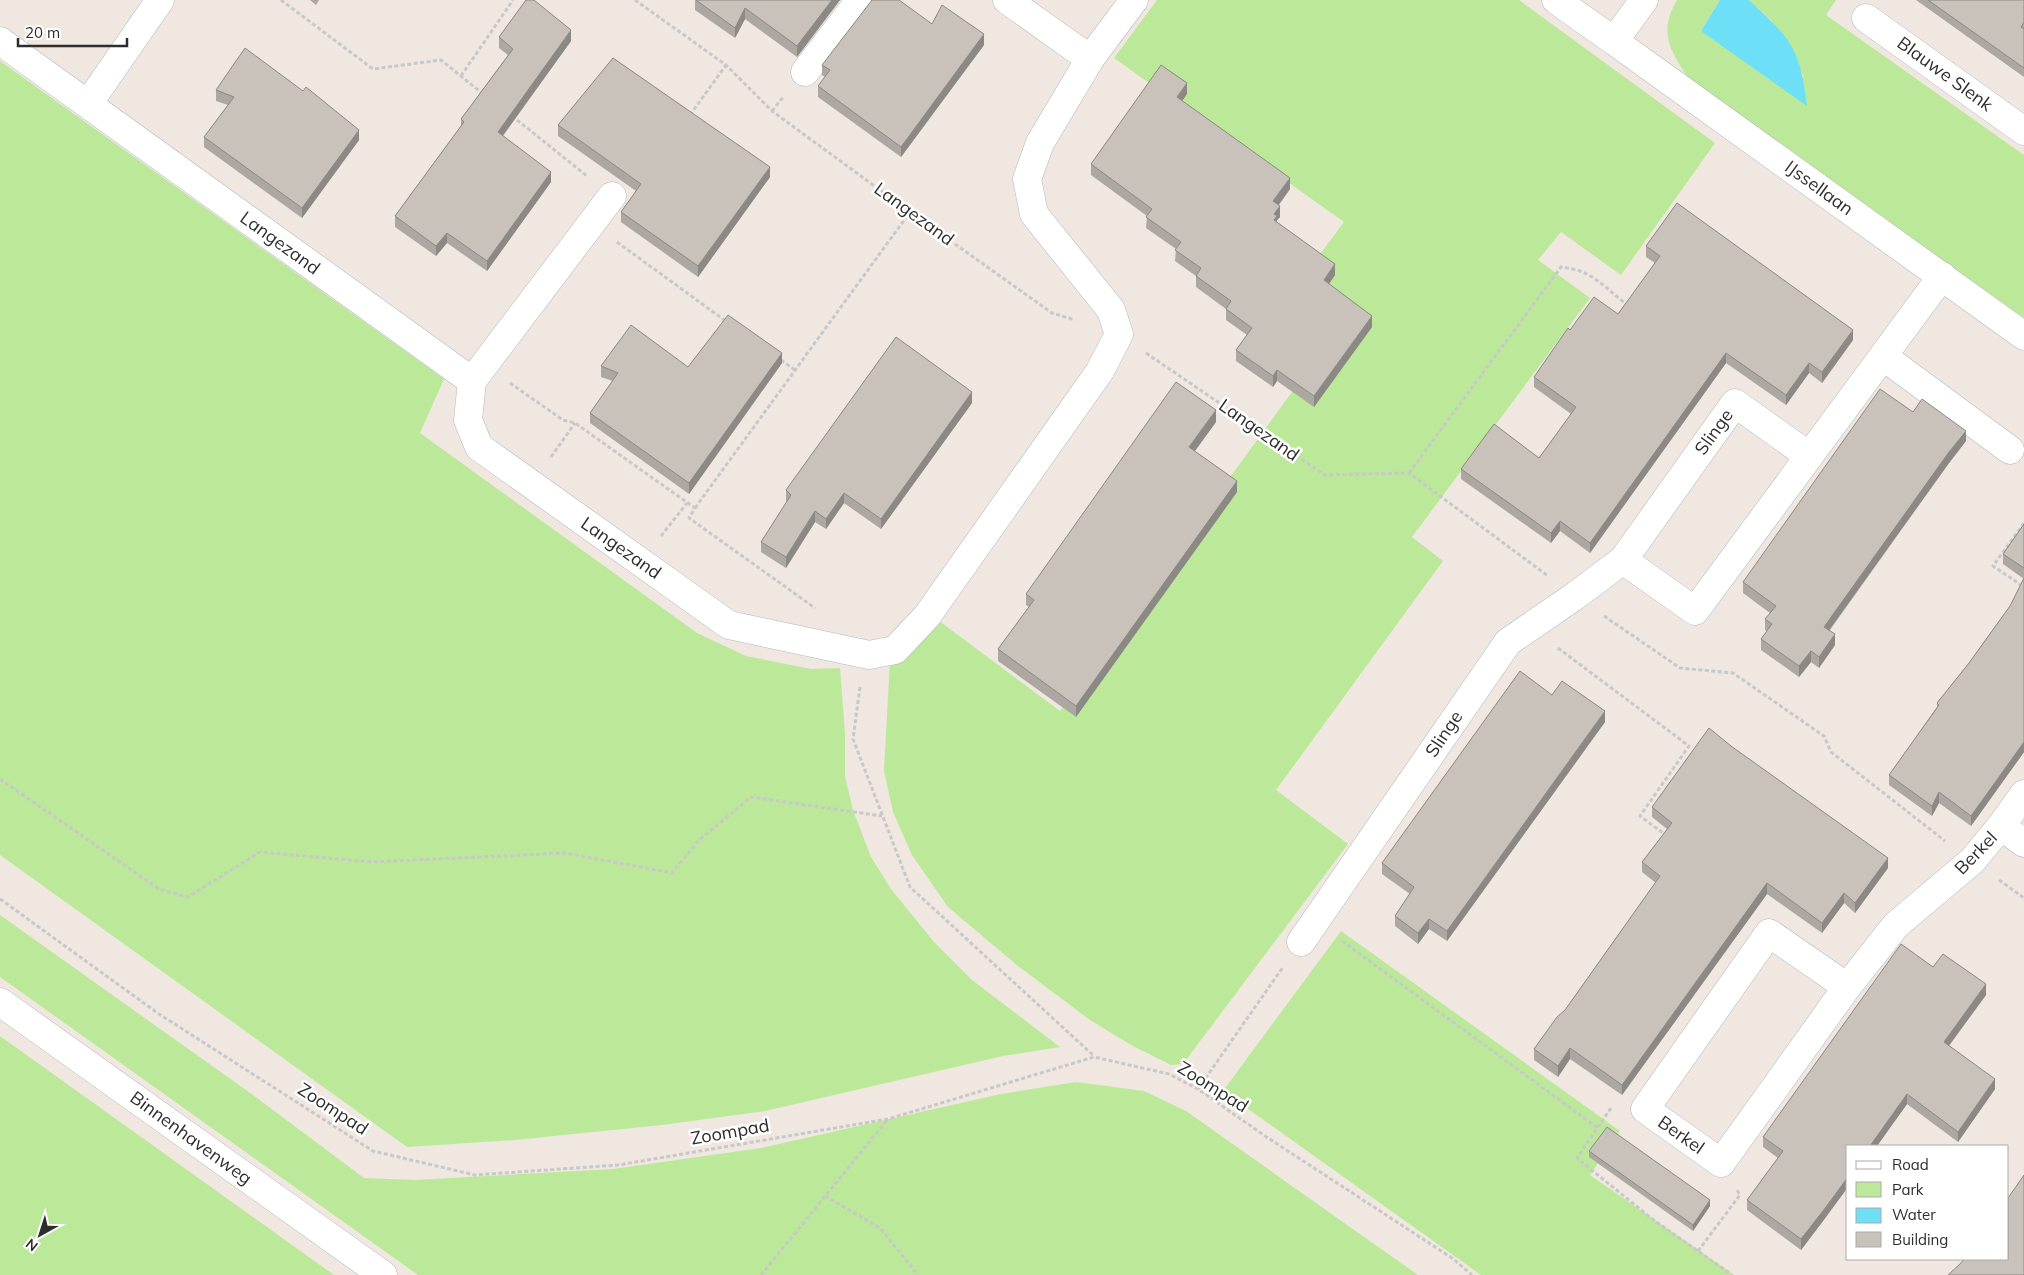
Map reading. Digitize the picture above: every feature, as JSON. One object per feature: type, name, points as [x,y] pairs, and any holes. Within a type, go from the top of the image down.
[{"type":"street","points":[[88,104],[160,0]]},
{"type":"street","points":[[805,72],[860,0]]},
{"type":"street","points":[[1007,0],[1090,59]]},
{"type":"street","points":[[1119,334],[1111,310],[1034,214],[1027,179],[1040,143],[1090,59],[1134,0]]},
{"type":"street","name":"IJssellaan","points":[[1556,0],[2024,336]]},
{"type":"street","points":[[1614,41],[1644,0]]},
{"type":"street","name":"Blauwe Slenk","points":[[1866,18],[2024,131]]},
{"type":"street","name":"Langezand","points":[[0,41],[477,374],[468,420],[479,447],[730,625],[869,655],[895,650],[927,616],[1100,371],[1119,334]]},
{"type":"street","points":[[477,374],[612,196]]},
{"type":"street","points":[[1622,560],[1695,611],[1942,276]]},
{"type":"street","points":[[1884,357],[2010,450]]},
{"type":"street","name":"Slinge","points":[[1308,932],[1508,642],[1575,596],[1622,560],[1735,402],[1809,456]]},
{"type":"street","name":"Berkel","points":[[1846,987],[1769,933],[1645,1109],[1721,1163],[1846,987],[1896,925],[1972,861],[2024,794]]},
{"type":"street","name":"Berkel","points":[[2001,826],[2024,843]]},
{"type":"street","name":"Binnenhavenweg","points":[[0,1002],[383,1275]]},
{"type":"path","points":[[281,0],[373,69],[441,60],[491,100]]},
{"type":"path","points":[[461,76],[512,0]]},
{"type":"path","name":"Langezand","points":[[635,0],[726,65],[772,110],[910,212],[1052,313],[1119,334],[1325,475],[1409,473]]},
{"type":"path","points":[[687,118],[726,65]]},
{"type":"path","points":[[506,112],[612,196]]},
{"type":"path","points":[[836,647],[838,625],[689,518],[794,370],[910,212]]},
{"type":"path","points":[[591,223],[732,325]]},
{"type":"path","points":[[1631,308],[1598,280],[1580,271],[1561,268],[1409,473],[1575,596],[1680,668],[1733,673],[1824,736],[1831,752],[1972,861],[2024,898]]},
{"type":"path","points":[[779,359],[794,370]]},
{"type":"path","points":[[477,374],[563,420],[575,423],[695,508]]},
{"type":"path","points":[[532,485],[575,423]]},
{"type":"path","points":[[641,562],[686,503]]},
{"type":"path","points":[[2024,523],[1993,566],[2024,587]]},
{"type":"path","points":[[1550,652],[1558,648],[1689,746],[1640,816],[1672,839]]},
{"type":"path","points":[[869,655],[862,676],[853,739],[910,887],[1094,1056]]},
{"type":"path","points":[[0,779],[159,889],[188,897],[260,852],[372,862],[565,854],[672,873],[698,841],[751,797],[882,816]]},
{"type":"path","name":"Zoompad","points":[[0,899],[159,1014],[373,1151],[475,1176],[618,1165],[888,1119],[1094,1056],[1169,1074],[1198,1089],[1265,1136],[1452,1258],[1472,1275]]},
{"type":"path","points":[[1198,1089],[1308,932],[1598,1128]]},
{"type":"path","points":[[1645,1109],[1621,1095],[1577,1158],[1651,1218],[1732,1275]]},
{"type":"path","points":[[761,1275],[888,1119]]},
{"type":"path","points":[[1698,1251],[1740,1195],[1721,1163]]},
{"type":"path","points":[[825,1196],[880,1228],[918,1275]]},
{"type":"green space","points":[[1157,0],[1519,0],[1715,143],[1621,275],[1561,232],[1538,260],[1590,298],[1412,537],[1443,561],[1276,790],[1348,844],[1183,1064],[1171,1065],[1131,1045],[1090,1020],[1018,966],[948,907],[912,855],[893,812],[884,771],[890,660],[935,618],[1060,711],[1356,304],[1309,269],[1344,222],[1114,58]]},
{"type":"green space","points":[[1677,0],[1720,0],[1701,31],[1804,77],[1771,20],[1749,0],[1836,0],[1826,15],[2024,155],[2024,318],[1689,79],[1676,59],[1667,32],[1671,11]]},
{"type":"green space","points":[[0,61],[444,379],[420,433],[697,633],[746,656],[811,669],[840,668],[845,734],[845,776],[853,810],[871,857],[891,889],[934,942],[972,980],[1060,1047],[1003,1056],[765,1111],[662,1125],[515,1140],[407,1147],[0,855]]},
{"type":"green space","points":[[0,915],[253,1095],[364,1178],[415,1180],[613,1169],[761,1148],[1001,1094],[1076,1082],[1144,1091],[1186,1111],[1418,1275],[418,1275],[0,977]]},
{"type":"green space","points":[[1341,931],[1620,1131],[1590,1175],[1734,1275],[1481,1275],[1223,1091]]},
{"type":"green space","points":[[0,1036],[334,1275],[0,1275]]},
{"type":"water","points":[[1720,0],[1749,0],[1784,35],[1797,57],[1807,106],[1701,31]]},
{"type":"building","points":[[526,0],[534,0],[571,30],[498,132],[551,172],[487,261],[447,233],[436,246],[395,216],[464,122],[461,119],[513,49],[499,37]]},
{"type":"building","points":[[696,0],[832,0],[797,46],[745,8],[735,28]]},
{"type":"building","points":[[872,0],[899,0],[932,24],[942,5],[984,34],[901,147],[818,86],[830,70],[822,65]]},
{"type":"building","points":[[1928,0],[2024,0],[2024,22],[2021,27],[2024,29],[2024,68]]},
{"type":"building","points":[[245,48],[303,91],[306,87],[359,130],[302,208],[204,137],[234,97],[216,90]]},
{"type":"building","points":[[613,58],[770,167],[698,266],[621,212],[641,184],[558,125]]},
{"type":"building","points":[[1161,65],[1187,83],[1177,97],[1290,178],[1273,201],[1280,206],[1274,214],[1277,216],[1274,220],[1335,264],[1324,280],[1372,316],[1314,396],[1277,370],[1273,376],[1236,350],[1252,328],[1226,309],[1231,301],[1196,276],[1201,268],[1175,250],[1181,242],[1146,217],[1152,209],[1091,164]]},
{"type":"building","points":[[1677,203],[1853,330],[1822,372],[1809,363],[1786,395],[1726,353],[1590,543],[1560,521],[1551,533],[1461,469],[1494,424],[1539,458],[1576,407],[1534,377],[1568,328],[1570,330],[1594,297],[1618,314],[1660,256],[1646,246]]},
{"type":"building","points":[[728,315],[782,353],[689,483],[590,413],[618,373],[601,366],[631,325],[688,367]]},
{"type":"building","points":[[896,337],[972,392],[881,519],[844,493],[826,519],[815,511],[786,557],[761,542],[791,495],[786,490]]},
{"type":"building","points":[[1176,382],[1216,410],[1189,447],[1237,481],[1076,706],[998,649],[1034,600],[1026,594]]},
{"type":"building","points":[[1880,389],[1913,412],[1922,399],[1966,431],[1824,627],[1835,634],[1819,657],[1811,651],[1799,666],[1761,639],[1772,624],[1765,619],[1776,606],[1743,582]]},
{"type":"building","points":[[2024,524],[2024,568],[2003,554]]},
{"type":"building","points":[[2024,578],[2024,742],[1971,816],[1939,792],[1932,806],[1889,775],[1939,705],[1937,703],[1969,663],[2010,606]]},
{"type":"building","points":[[1520,671],[1552,695],[1562,681],[1605,711],[1447,931],[1429,919],[1418,933],[1395,916],[1414,887],[1382,863]]},
{"type":"building","points":[[1709,728],[1731,746],[1888,858],[1855,903],[1844,893],[1822,923],[1767,883],[1622,1085],[1570,1048],[1558,1066],[1534,1049],[1557,1017],[1565,1010],[1660,876],[1642,862],[1672,823],[1652,807]]},
{"type":"building","points":[[1901,944],[1933,967],[1943,954],[1986,984],[1944,1042],[1995,1079],[1958,1132],[1907,1094],[1871,1145],[1846,1145],[1846,1180],[1801,1239],[1747,1200],[1783,1151],[1763,1137]]},
{"type":"building","points":[[1607,1127],[1710,1200],[1693,1225],[1589,1151]]},
{"type":"building","points":[[2024,1175],[2024,1275],[1948,1275],[1963,1260],[2009,1260],[2009,1197]]}]
